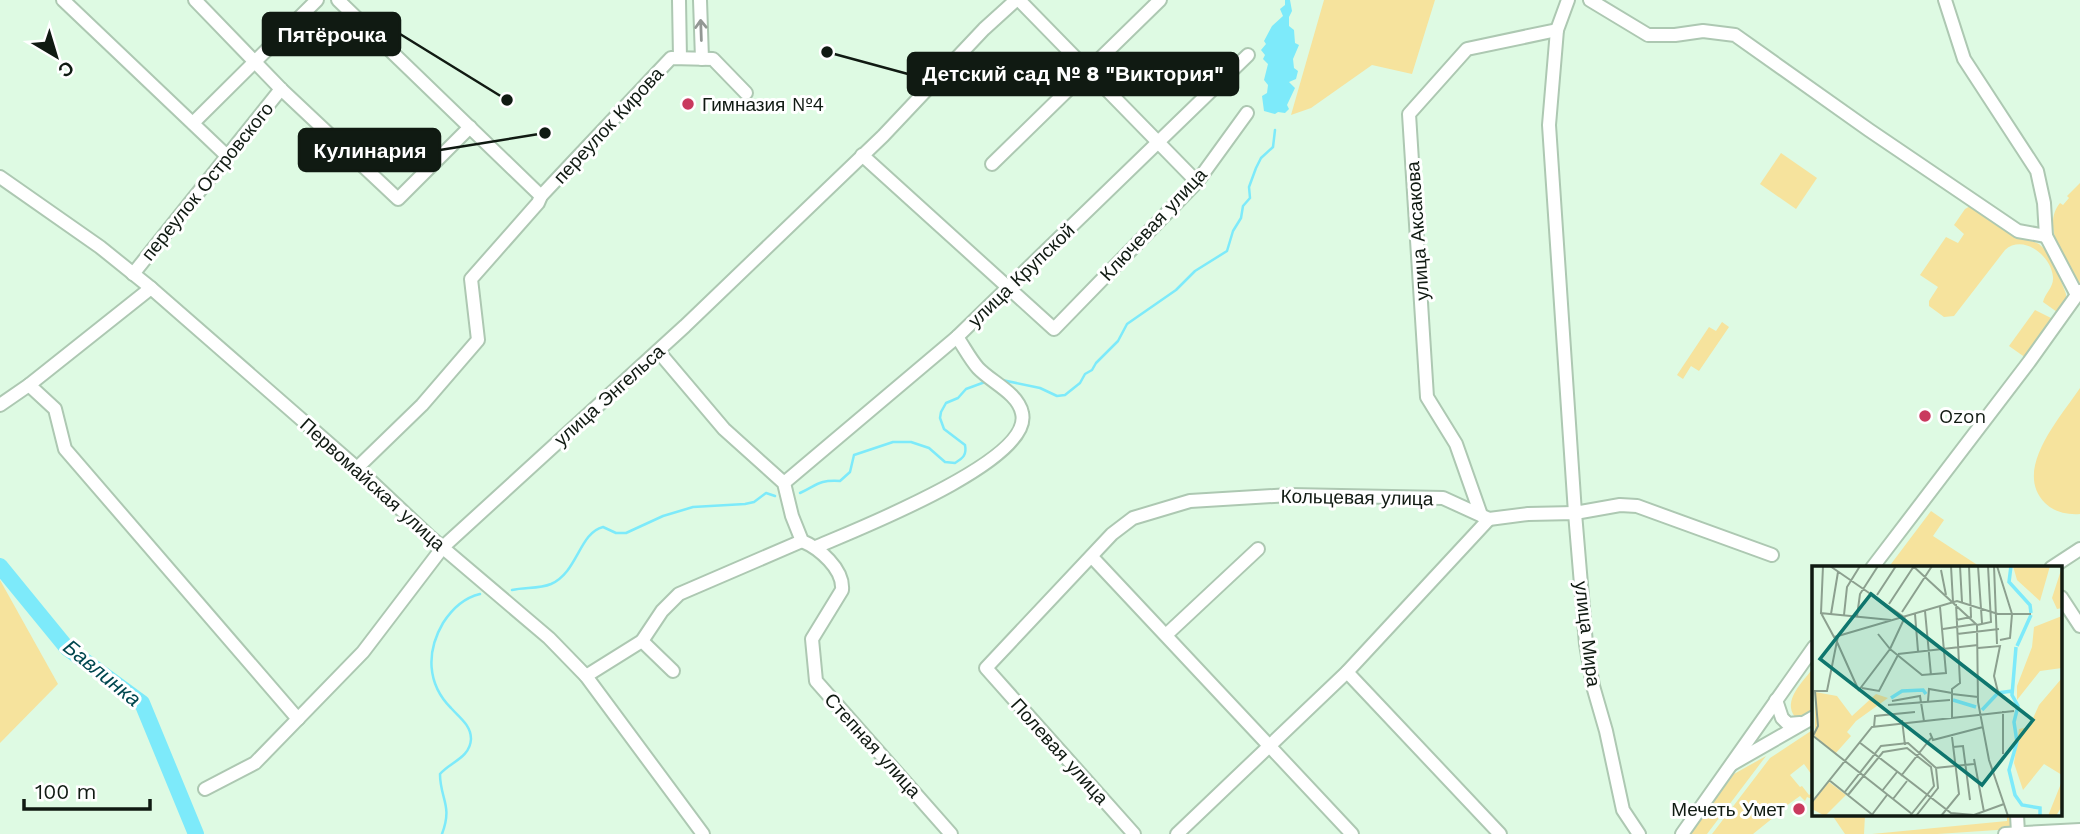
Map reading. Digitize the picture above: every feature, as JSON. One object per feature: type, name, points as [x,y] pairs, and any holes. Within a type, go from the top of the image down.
[{"type":"street","points":[[63,0],[227,156]]},
{"type":"street","points":[[195,0],[281,89],[398,199],[470,127]]},
{"type":"street","points":[[193,122],[317,0]]},
{"type":"street","points":[[338,0],[541,196]]},
{"type":"street","points":[[679,0],[680,58]]},
{"type":"street","points":[[700,0],[702,59]]},
{"type":"street","points":[[1018,0],[1197,181]]},
{"type":"street","name":"улица Энгельса","points":[[205,789],[255,763],[363,652],[443,547],[658,351],[883,136],[984,29],[1018,0]]},
{"type":"street","points":[[992,164],[1160,0]]},
{"type":"street","points":[[1567,0],[1557,30],[1549,125],[1575,513]]},
{"type":"street","points":[[1590,0],[1648,35],[1703,31],[1735,35],[2018,231],[2046,236]]},
{"type":"street","points":[[1874,566],[2029,362],[2078,293],[2046,236],[2044,203],[2037,171],[1964,59],[1945,0]]},
{"type":"street","name":"улица Аксакова","points":[[1485,517],[1456,444],[1427,397],[1409,114],[1467,49],[1557,30]]},
{"type":"street","name":"улица Крупской","points":[[784,482],[957,337],[1248,55]]},
{"type":"street","name":"переулок Кирова","points":[[357,468],[422,405],[478,340],[471,279],[538,203],[541,196],[671,58],[713,59],[746,93]]},
{"type":"street","name":"переулок Островского","points":[[132,274],[281,89]]},
{"type":"street","name":"Ключевая улица","points":[[1008,288],[1054,329],[1197,181],[1247,113]]},
{"type":"street","points":[[862,155],[1008,288]]},
{"type":"street","name":"Первомайская улица","points":[[0,177],[100,247],[151,288],[443,547],[518,609],[586,676],[703,834]]},
{"type":"street","points":[[0,405],[151,288]]},
{"type":"street","points":[[816,547],[911,506],[987,462],[1017,437],[1023,425],[1022,412],[1016,402],[979,368],[957,337]]},
{"type":"street","points":[[586,676],[642,641],[662,611],[680,594],[802,541],[792,516],[784,482],[724,429],[658,351]]},
{"type":"street","points":[[29,385],[55,409],[65,449],[299,719]]},
{"type":"street","name":"Кольцевая улица","points":[[986,668],[1112,534],[1133,518],[1190,501],[1290,495],[1443,498],[1485,517]]},
{"type":"street","points":[[1177,834],[1347,672],[1485,517],[1575,513],[1620,505],[1637,506],[1772,555]]},
{"type":"street","name":"улица Мира","points":[[1575,513],[1586,644],[1593,686],[1623,810],[1639,834]]},
{"type":"street","name":"Степная улица","points":[[802,541],[816,547],[843,582],[842,590],[812,639],[816,681],[951,834]]},
{"type":"street","points":[[1166,635],[1258,549]]},
{"type":"street","points":[[2054,566],[2080,549]]},
{"type":"street","points":[[1092,556],[1352,834]]},
{"type":"street","points":[[2062,599],[2080,626]]},
{"type":"street","points":[[642,641],[673,671]]},
{"type":"street","points":[[1682,834],[1812,650]]},
{"type":"street","name":"Полевая улица","points":[[986,668],[1134,834]]},
{"type":"street","points":[[1347,672],[1500,834]]},
{"type":"street","points":[[1776,700],[1782,718],[1788,724],[1809,720]]},
{"type":"street","points":[[1728,766],[1809,720]]},
{"type":"street","points":[[2005,834],[2080,830]]},
{"type":"shaded area","points":[[1324,0],[1435,0],[1412,74],[1372,65],[1311,108],[1291,115]]},
{"type":"shaded area","points":[[1781,153],[1817,178],[1796,209],[1760,184]]},
{"type":"shaded area","points":[[2080,183],[2080,283],[2076,282],[2061,254],[2053,222],[2060,203],[2063,205],[2069,198],[2067,196]]},
{"type":"shaded area","points":[[1972,205],[2022,237],[2039,244],[2051,255],[2066,294],[2066,301],[2057,312],[2043,302],[2053,281],[2047,261],[2035,249],[2020,244],[2005,250],[1954,316],[1944,317],[1929,306],[1929,301],[1938,287],[1920,275],[1946,237],[1958,243],[1964,234],[1954,225],[1965,209]]},
{"type":"shaded area","points":[[2035,310],[2051,318],[2052,322],[2026,358],[2009,346]]},
{"type":"shaded area","points":[[1722,322],[1729,327],[1699,371],[1691,366],[1683,379],[1677,375],[1709,327],[1716,331]]},
{"type":"shaded area","points":[[2080,388],[2080,514],[2070,514],[2057,511],[2045,503],[2036,490],[2034,475],[2043,444]]},
{"type":"shaded area","points":[[1931,511],[1944,520],[1933,536],[1979,566],[1890,566]]},
{"type":"shaded area","points":[[0,580],[58,684],[0,743]]},
{"type":"shaded area","points":[[1812,670],[1812,715],[1808,717],[1795,717],[1792,711],[1792,698]]},
{"type":"shaded area","points":[[1812,730],[1812,775],[1804,764],[1790,775],[1809,795],[1812,793],[1812,799],[1807,797],[1805,801],[1800,796],[1786,806],[1783,804],[1779,807],[1779,813],[1753,834],[1712,834],[1770,758]]},
{"type":"shaded area","points":[[1766,756],[1707,834],[1690,834],[1734,774]]},
{"type":"shaded area","points":[[1833,816],[1865,816],[1864,834],[1845,834]]},
{"type":"shaded area","points":[[2007,816],[2014,816],[2012,829],[1937,834],[1872,834],[2007,821]]},
{"type":"water","points":[[1285,0],[1290,0],[1292,11],[1289,26],[1294,30],[1295,43],[1299,45],[1293,59],[1294,68],[1298,71],[1296,79],[1289,82],[1295,88],[1287,105],[1289,109],[1285,113],[1275,114],[1264,111],[1262,96],[1267,93],[1268,85],[1264,80],[1268,64],[1263,59],[1265,55],[1261,50],[1272,26],[1283,16],[1280,9],[1285,5]]},
{"type":"waterway","points":[[1002,380],[1040,388],[1057,396],[1065,395],[1080,383],[1085,374],[1092,370],[1118,341],[1127,324],[1176,290],[1195,271],[1227,251],[1233,231],[1241,218],[1243,206],[1250,198],[1249,187],[1256,168],[1261,158],[1273,147],[1275,130]]},
{"type":"waterway","points":[[800,493],[823,482],[840,481],[850,472],[854,455],[893,442],[911,442],[929,448],[945,462],[955,463],[964,456],[965,445],[944,429],[941,412],[946,403],[958,398],[966,389],[985,382]]},
{"type":"waterway","points":[[512,590],[546,586],[560,578],[589,537],[603,527],[616,533],[626,533],[663,516],[693,507],[745,504],[754,502],[766,493],[775,496]]},
{"type":"waterway","name":"Бавлинка","points":[[0,566],[67,648],[142,703],[196,834]]},
{"type":"waterway","points":[[442,834],[446,809],[440,774],[467,751],[471,739],[467,725],[437,689],[433,678],[432,656],[437,634],[446,618],[463,601],[480,594]]},
{"type":"place","name":"Детский сад № 8 \"Виктория\"","points":[[827,52]]},
{"type":"place","name":"Пятёрочка","points":[[507,100]]},
{"type":"place","name":"Гимназия №4","points":[[688,104]]},
{"type":"place","name":"Кулинария","points":[[545,133]]},
{"type":"place","name":"Ozon","points":[[1925,416]]},
{"type":"place","name":"Мечеть Умет","points":[[1799,809]]}]
